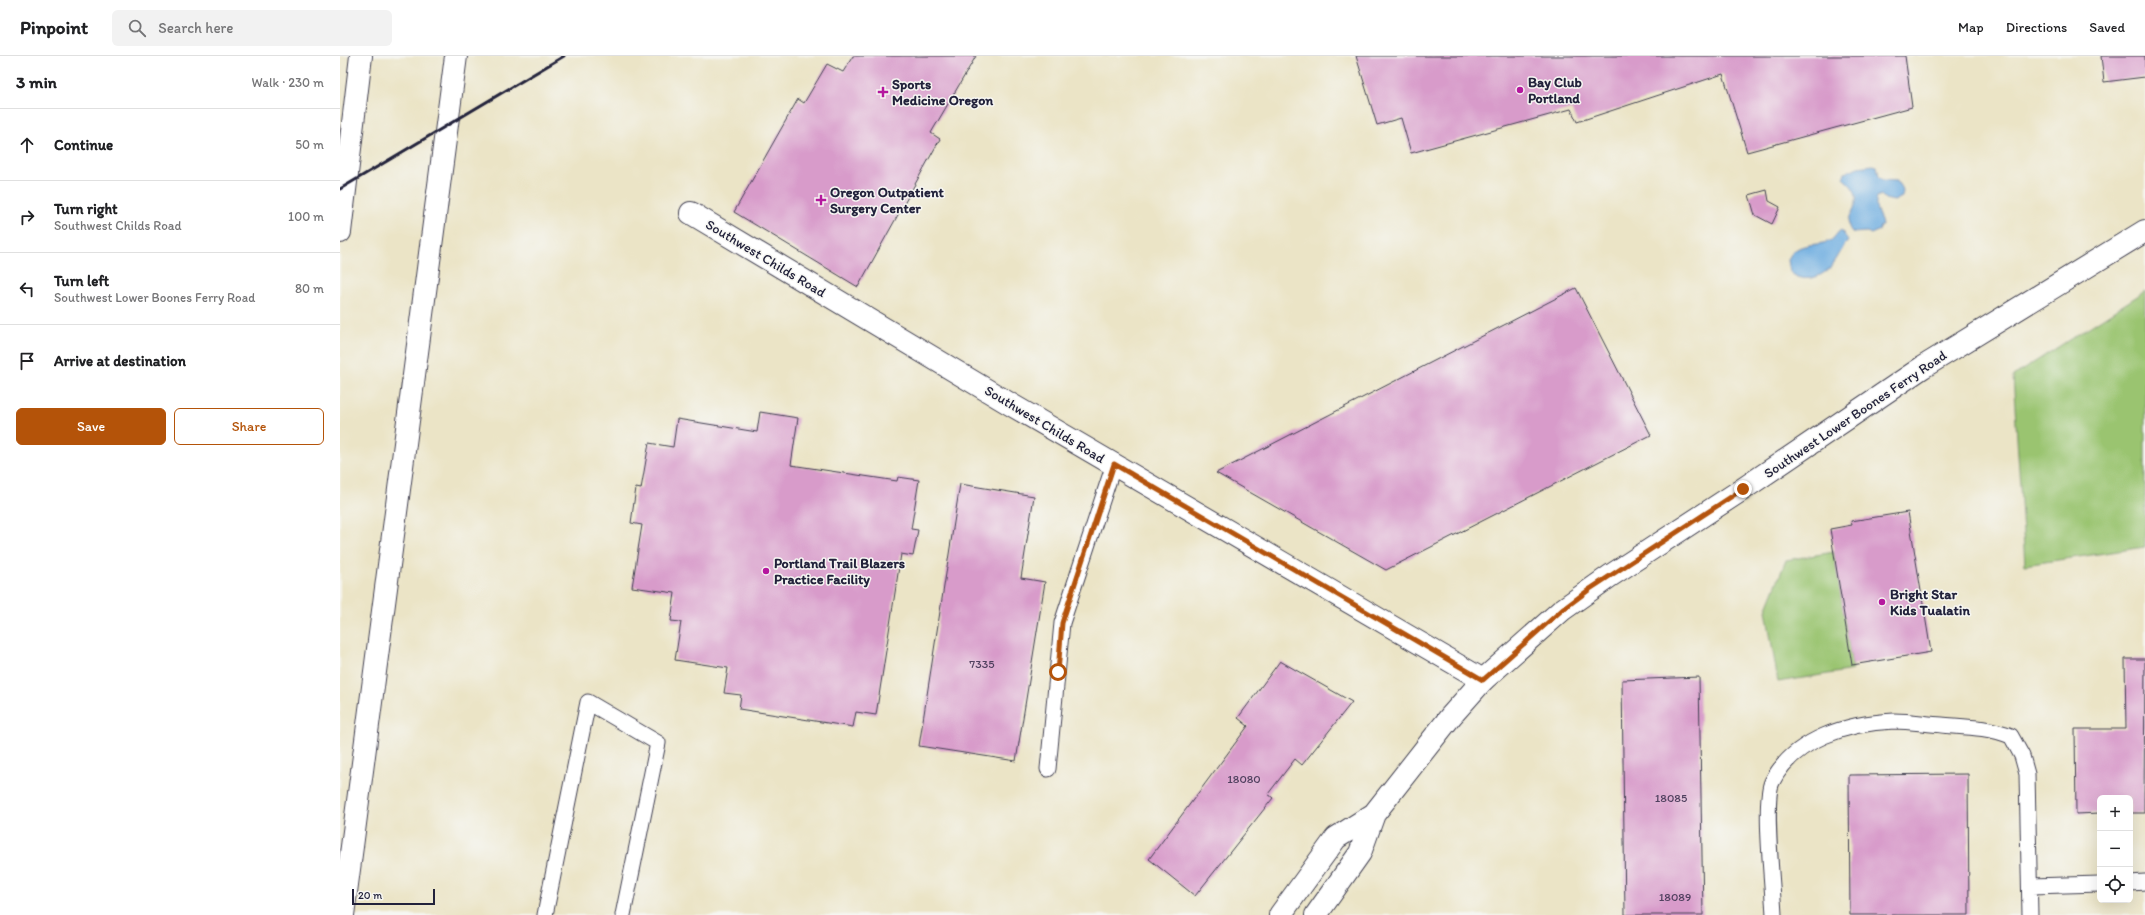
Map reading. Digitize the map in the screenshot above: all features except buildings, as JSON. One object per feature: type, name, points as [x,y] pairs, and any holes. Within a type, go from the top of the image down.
[{"type":"main road","points":[[340,232],[361,56]]},
{"type":"main road","points":[[344,915],[456,56]]},
{"type":"main road","name":"Southwest Childs Road","points":[[691,213],[1114,464],[1483,680]]},
{"type":"main road","name":"Southwest Lower Boones Ferry Road","points":[[1280,915],[1336,838],[1374,814],[1452,716],[1483,680],[1562,610],[1610,576],[1743,489],[1923,367],[2145,231]]},
{"type":"main road","name":"Southwest Lower Boones Ferry Road","points":[[1316,915],[1360,854],[1374,814]]},
{"type":"lane","points":[[1048,769],[1062,623],[1114,464]]},
{"type":"lane","points":[[545,915],[588,702],[658,743],[623,915]]},
{"type":"lane","points":[[1774,915],[1768,804],[1772,783],[1800,749],[1834,732],[1858,725],[1887,722],[1992,729],[2011,736],[2022,756],[2028,774],[2031,886],[2030,915]]},
{"type":"lane","points":[[2133,883],[2145,882]]},
{"type":"lane","points":[[2031,886],[2097,884]]},
{"type":"green space","points":[[2145,291],[2145,547],[2025,565],[2013,376]]},
{"type":"green space","points":[[1834,552],[1853,670],[1778,682],[1766,610],[1786,560]]},
{"type":"water","points":[[1873,165],[1877,166],[1879,176],[1883,180],[1897,181],[1903,191],[1902,197],[1894,201],[1885,199],[1881,195],[1877,197],[1876,206],[1882,226],[1880,226],[1880,230],[1871,234],[1867,232],[1853,233],[1848,224],[1855,206],[1856,196],[1853,188],[1843,178],[1845,173],[1858,167]]},
{"type":"water","points":[[1841,230],[1848,240],[1829,269],[1813,278],[1801,278],[1790,272],[1788,260],[1795,250],[1800,247],[1830,241]]},
{"type":"railway","points":[[340,189],[564,56]]},
{"type":"place","name":"Bay Club Portland","points":[[1520,90]]},
{"type":"place","name":"Sports Medicine Oregon","points":[[883,92]]},
{"type":"place","name":"Oregon Outpatient Surgery Center","points":[[821,200]]},
{"type":"place","name":"Portland Trail Blazers Practice Facility","points":[[766,571]]},
{"type":"place","name":"Bright Star Kids Tualatin","points":[[1882,602]]},
{"type":"route","points":[[1058,672],[1062,623],[1114,464],[1483,680],[1562,610],[1590,589],[1743,489]]}]
